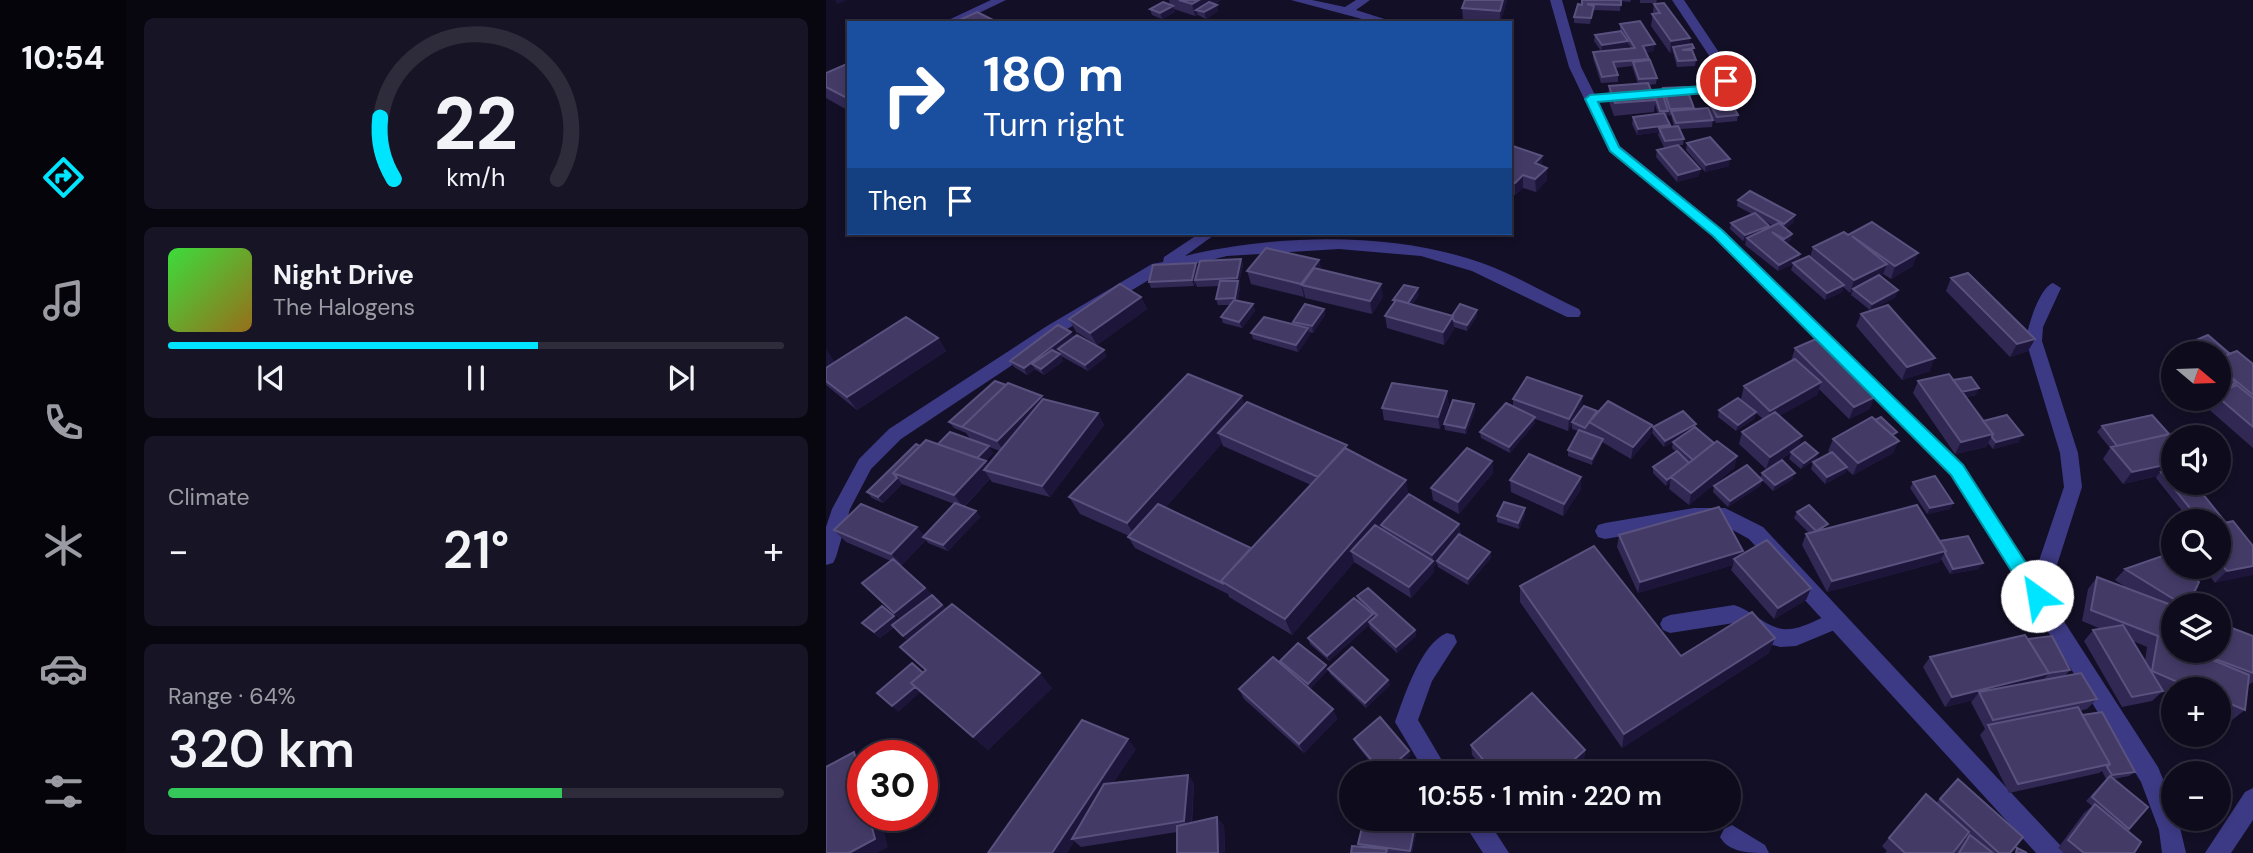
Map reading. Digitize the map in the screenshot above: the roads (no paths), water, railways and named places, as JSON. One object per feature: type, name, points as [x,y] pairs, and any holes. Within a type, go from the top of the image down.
[{"type":"street","points":[[953,21],[1000,0]]},
{"type":"street","points":[[1297,0],[1384,21]]},
{"type":"street","points":[[1347,11],[1364,0]]},
{"type":"street","points":[[1556,0],[1575,67],[1614,148],[1718,233],[1957,470],[2150,775],[2171,830],[2174,853]]},
{"type":"street","points":[[1590,99],[1718,89],[1726,81],[1726,72],[1678,0]]},
{"type":"street","points":[[826,557],[841,509],[865,464],[895,434],[1052,330],[1207,235]]},
{"type":"street","points":[[1157,268],[1239,250],[1339,244],[1422,251],[1477,267],[1573,313]]},
{"type":"street","points":[[2037,596],[2073,487],[2069,453],[2034,341],[2035,327],[2053,288]]},
{"type":"street","points":[[1605,531],[1693,516],[1725,516],[1756,533],[2052,853]]},
{"type":"street","points":[[1670,624],[1734,614],[1743,616],[1783,640],[1837,620]]},
{"type":"street","points":[[1431,761],[1406,722],[1423,676],[1447,642]]},
{"type":"street","points":[[2217,853],[2253,800]]},
{"type":"street","points":[[1481,831],[1497,853]]},
{"type":"street","points":[[1732,837],[1757,853]]}]
